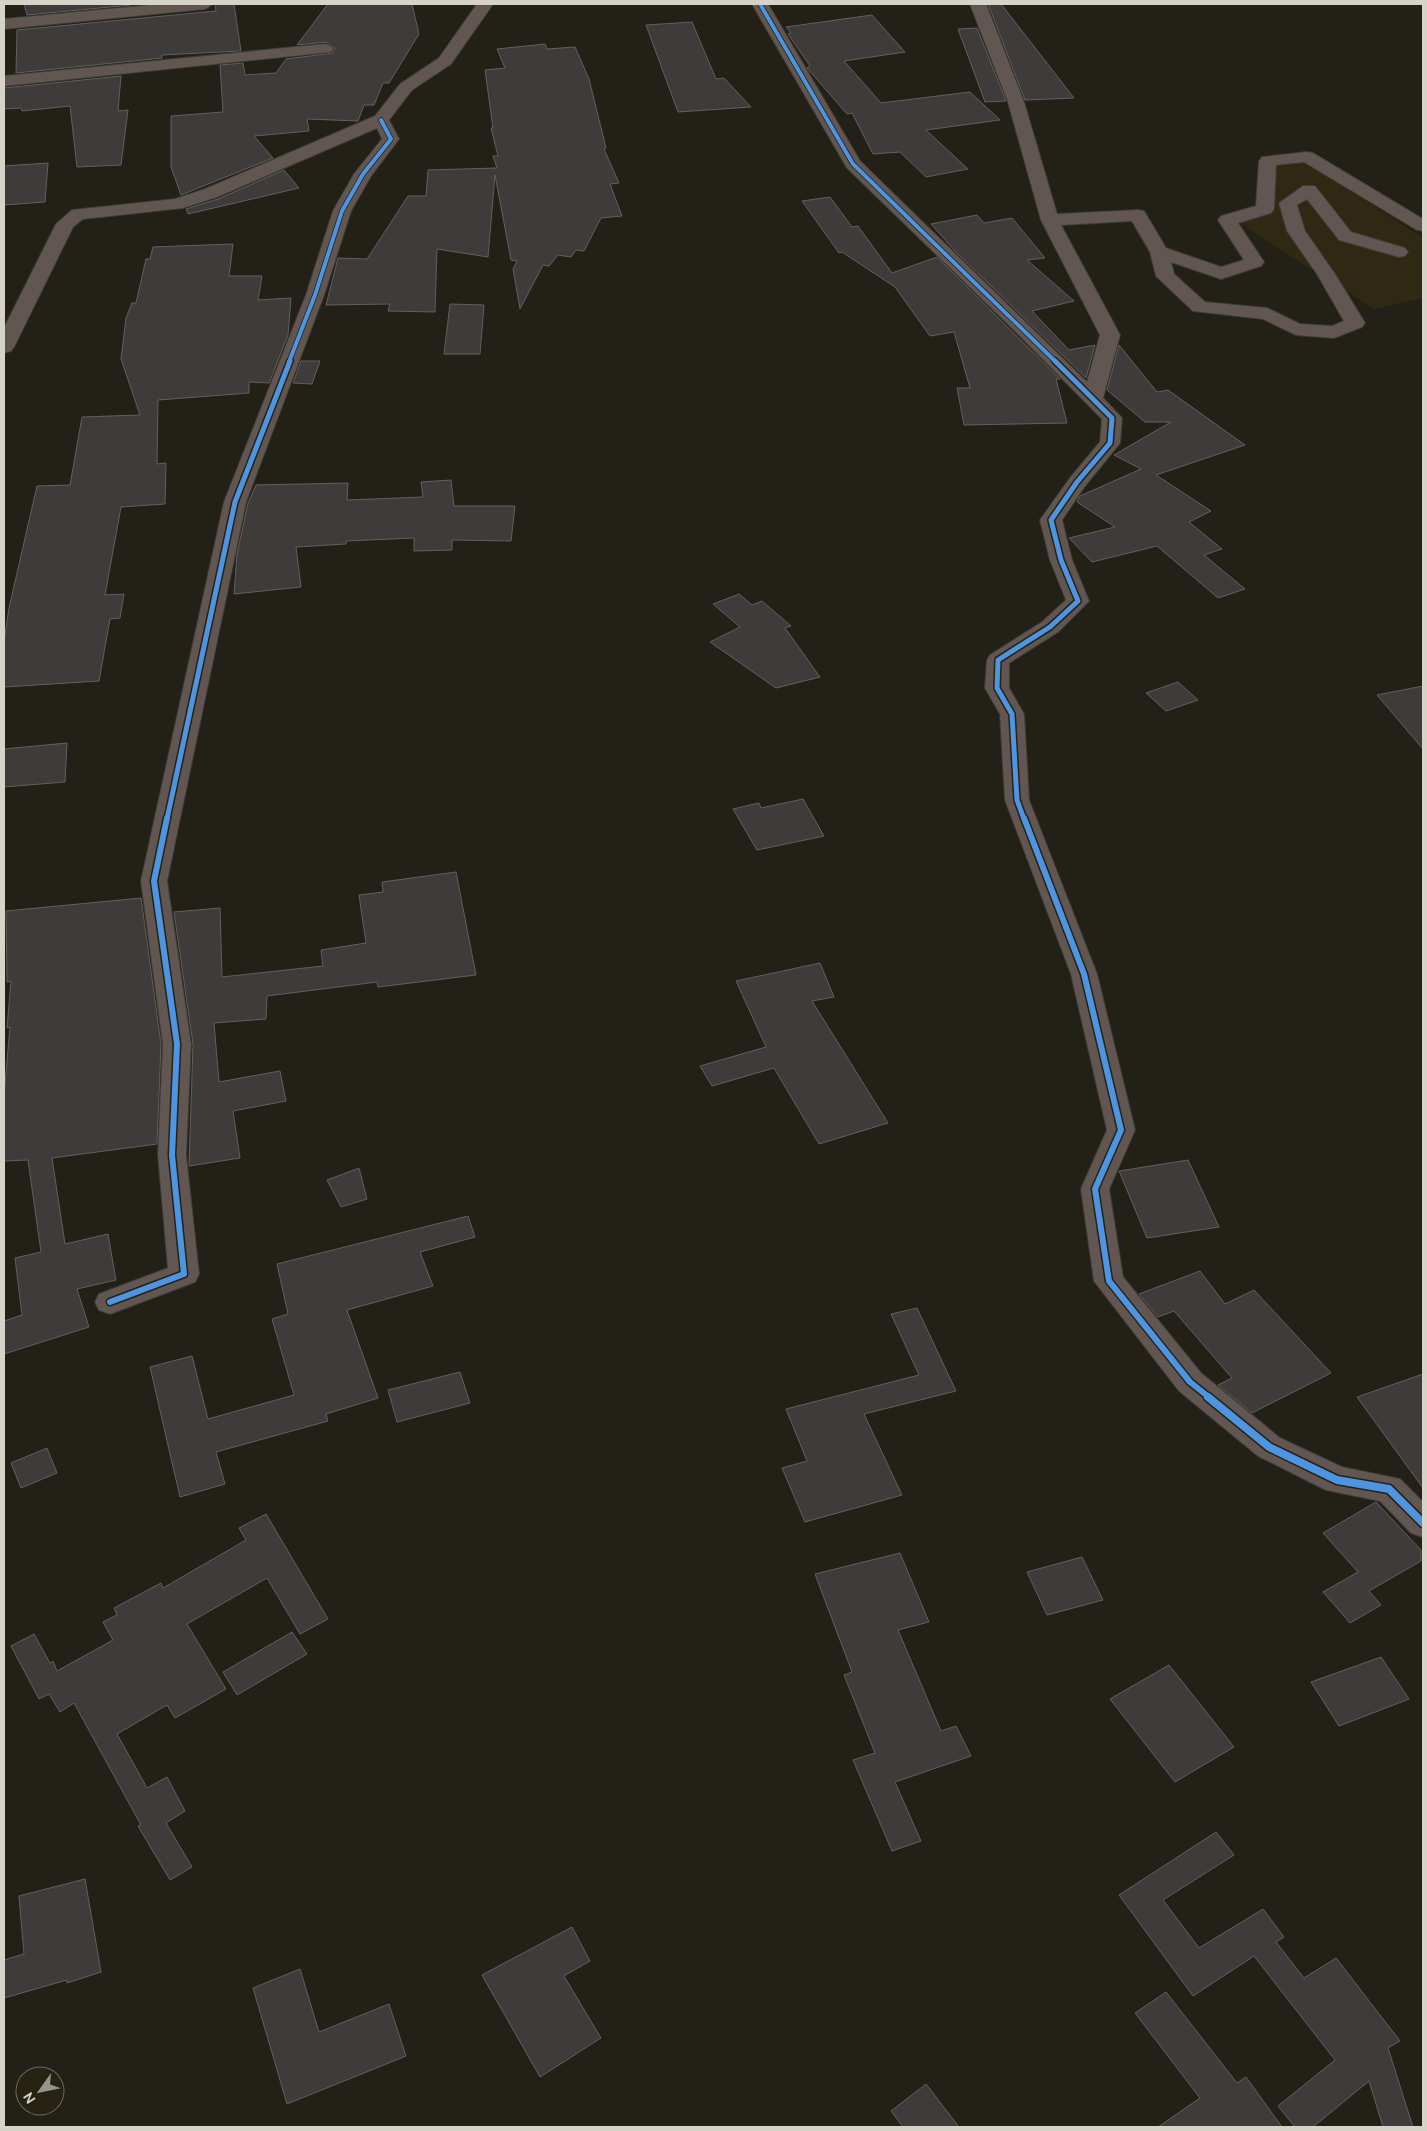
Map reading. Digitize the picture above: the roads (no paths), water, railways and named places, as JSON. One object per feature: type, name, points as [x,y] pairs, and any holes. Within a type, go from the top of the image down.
[{"type":"street","points":[[4,24],[205,4]]},
{"type":"street","points":[[4,347],[65,224],[78,214],[177,204],[211,193],[381,120],[406,87],[445,61],[485,4]]},
{"type":"street","points":[[760,4],[853,164],[1017,322],[1112,418],[1110,443],[1077,482],[1051,520],[1061,560],[1078,601],[1050,627],[998,660],[997,688],[1012,714],[1017,800],[1084,974],[1121,1130],[1096,1189],[1110,1281],[1190,1382],[1269,1447],[1337,1480],[1388,1489],[1423,1523]]},
{"type":"street","points":[[978,4],[1016,102],[1050,220],[1110,334],[1093,398]]},
{"type":"street","points":[[4,80],[325,49]]},
{"type":"street","points":[[110,1302],[184,1274],[172,1155],[177,1044],[154,881],[235,502],[315,295],[342,211],[363,174],[391,138],[381,120]]},
{"type":"street","points":[[1159,252],[1221,273],[1256,262],[1227,220],[1265,208],[1268,161],[1307,157],[1423,226]]},
{"type":"street","points":[[1050,220],[1138,215],[1159,252],[1165,276],[1200,307],[1267,314],[1296,329],[1334,332],[1355,323],[1326,274],[1296,231],[1288,203],[1309,190],[1344,236],[1400,252]]}]
